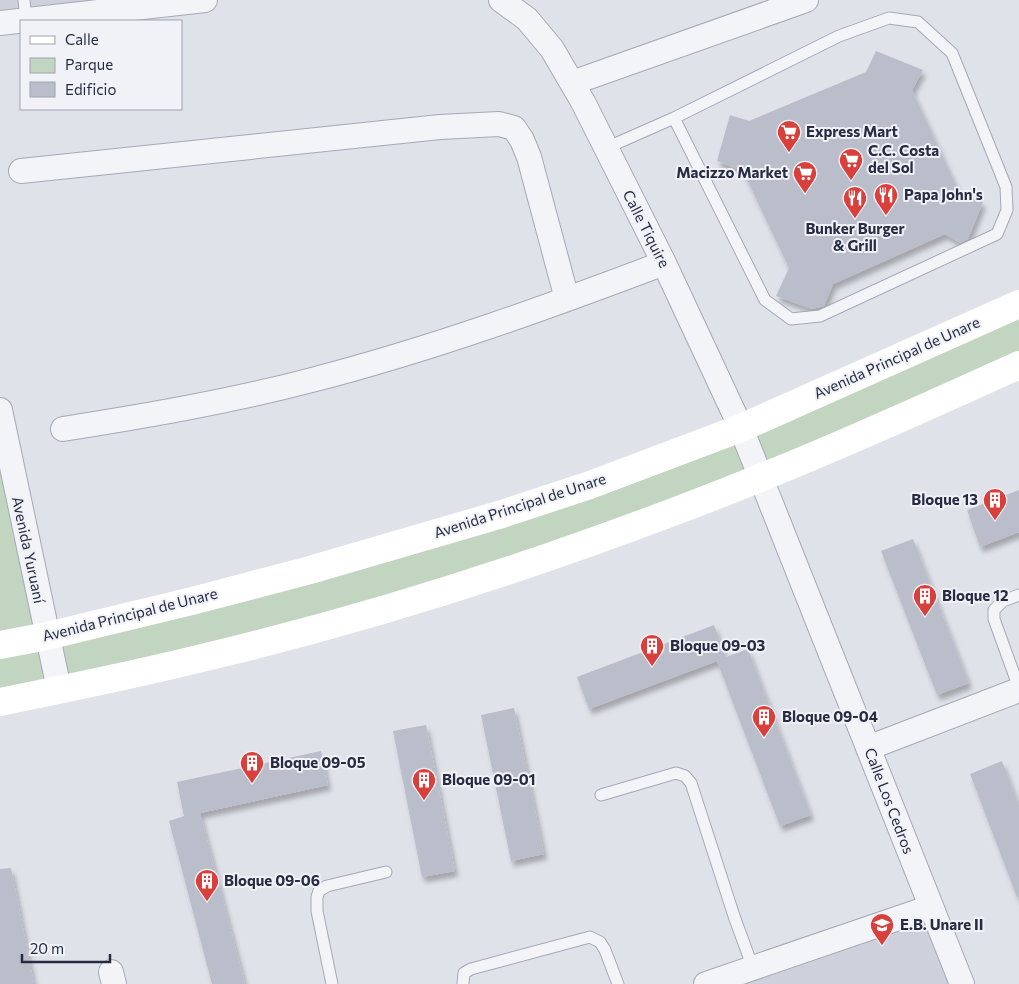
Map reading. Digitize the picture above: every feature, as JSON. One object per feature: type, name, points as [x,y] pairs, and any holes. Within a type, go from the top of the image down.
[{"type":"street","points":[[0,23],[25,10],[205,0]]},
{"type":"street","name":"Calle Tiquire","points":[[501,0],[527,19],[552,50],[572,83],[664,263],[741,428],[761,477]]},
{"type":"street","points":[[572,83],[806,0]]},
{"type":"street","points":[[20,171],[440,127],[499,124],[514,128],[525,148],[567,300]]},
{"type":"street","points":[[63,429],[159,414],[309,381],[420,349],[567,300],[664,263]]},
{"type":"street","name":"Avenida Principal de Unare","points":[[0,645],[47,636],[210,596],[406,544],[581,488],[741,428],[1019,304]]},
{"type":"street","points":[[0,702],[206,658],[404,603],[582,545],[682,509],[761,477],[1019,365]]},
{"type":"street","name":"Avenida Yuruaní","points":[[0,410],[59,690]]},
{"type":"street","name":"Calle Los Cedros","points":[[761,477],[930,908],[962,984]]},
{"type":"street","points":[[868,748],[1019,689]]},
{"type":"street","points":[[706,984],[930,908]]},
{"type":"lane","points":[[606,148],[674,118],[840,36],[889,18],[918,22],[952,53],[1006,187],[1007,210],[998,234],[820,316],[790,319],[765,300],[674,118]]},
{"type":"lane","points":[[1019,595],[1003,601],[994,610],[994,619],[1019,689]]},
{"type":"lane","points":[[601,794],[676,773],[685,776],[691,783],[753,968]]},
{"type":"lane","points":[[332,984],[317,911],[319,891],[327,886],[386,872]]},
{"type":"lane","points":[[463,984],[464,973],[471,969],[590,936],[600,942],[605,950],[618,984]]},
{"type":"shaded area","points":[[0,0],[207,0],[20,20],[0,23]]},
{"type":"shaded area","name":"E.B. Unare II","points":[[931,907],[962,984],[706,984]]},
{"type":"green space","points":[[1019,304],[1019,365],[582,545],[0,702],[0,410],[47,636],[502,514]]},
{"type":"building","name":"C.C. Costa del Sol","points":[[876,51],[923,70],[912,90],[959,192],[983,202],[968,239],[960,243],[945,234],[833,284],[824,306],[812,309],[776,296],[789,268],[743,171],[717,161],[730,115],[749,121],[866,72]]},
{"type":"building","name":"Bloque 13","points":[[1019,490],[1019,532],[980,547],[967,510]]},
{"type":"building","name":"Bloque 12","points":[[913,539],[969,683],[937,695],[881,551]]},
{"type":"building","points":[[714,625],[726,657],[748,649],[811,815],[780,826],[717,661],[589,709],[577,677]]},
{"type":"building","points":[[514,708],[544,854],[511,861],[481,715]]},
{"type":"building","name":"Bloque 09-01","points":[[426,725],[455,871],[422,877],[393,731]]},
{"type":"building","points":[[321,751],[328,785],[200,813],[245,984],[212,984],[169,821],[184,816],[177,782]]},
{"type":"building","points":[[1002,761],[1019,806],[1019,897],[1017,897],[970,774]]},
{"type":"building","points":[[11,868],[34,984],[0,984],[0,869]]},
{"type":"place","name":"Express Mart","points":[[789,153]]},
{"type":"place","name":"C.C. Costa del Sol","points":[[851,181]]},
{"type":"place","name":"Macizzo Market","points":[[805,194]]},
{"type":"place","name":"Papa John's","points":[[886,216]]},
{"type":"place","name":"Bunker Burger & Grill","points":[[855,219]]},
{"type":"place","name":"Bloque 13","points":[[995,521]]},
{"type":"place","name":"Bloque 12","points":[[925,617]]},
{"type":"place","name":"Bloque 09-03","points":[[652,667]]},
{"type":"place","name":"Bloque 09-04","points":[[764,738]]},
{"type":"place","name":"Bloque 09-05","points":[[252,784]]},
{"type":"place","name":"Bloque 09-01","points":[[424,801]]},
{"type":"place","name":"Bloque 09-06","points":[[207,902]]},
{"type":"place","name":"E.B. Unare II","points":[[882,946]]}]
